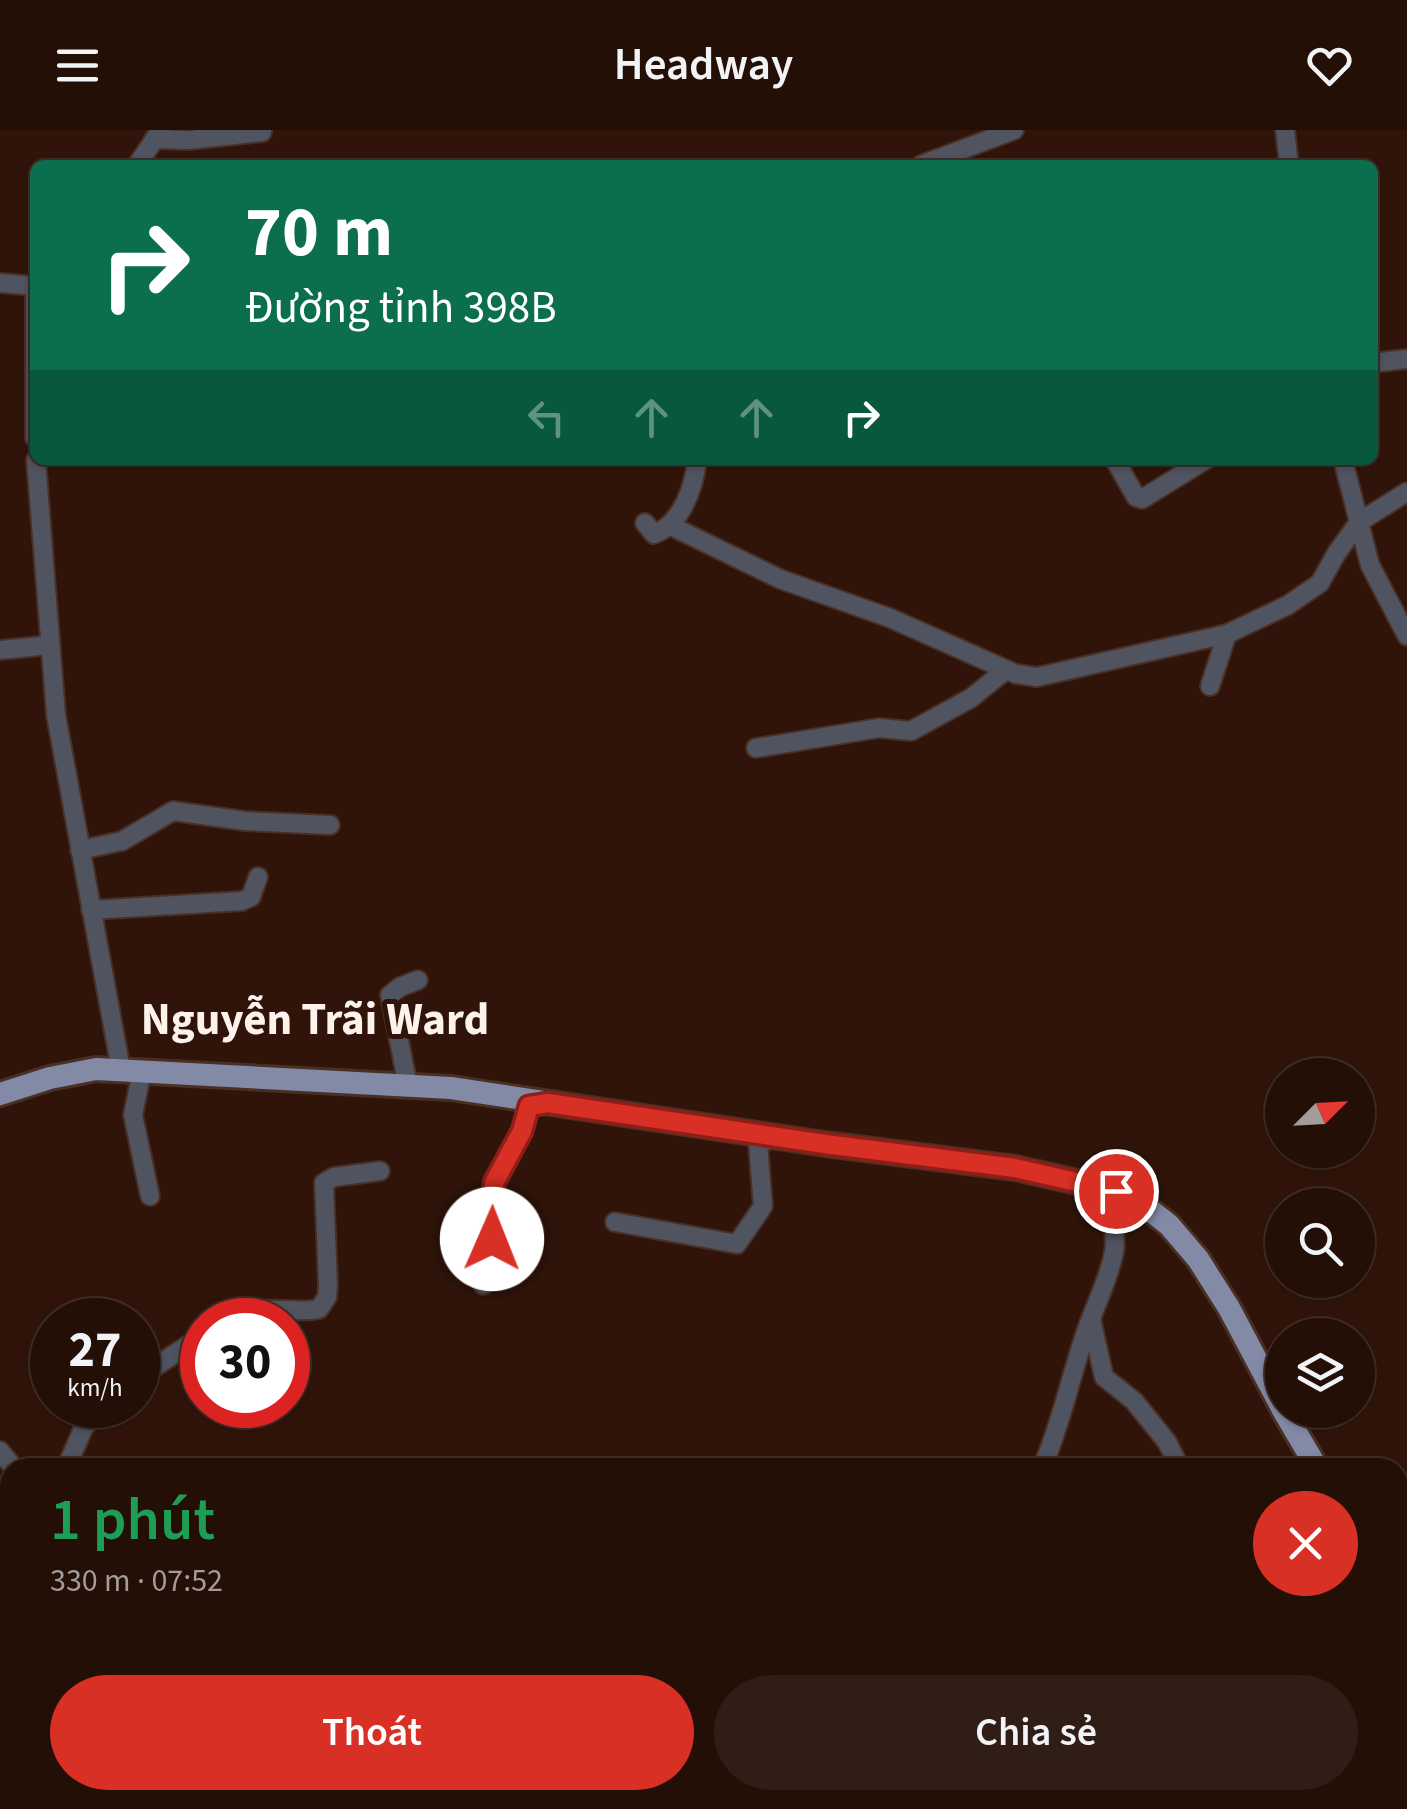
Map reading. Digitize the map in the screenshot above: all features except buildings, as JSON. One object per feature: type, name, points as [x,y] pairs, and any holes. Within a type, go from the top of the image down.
[{"type":"main road","points":[[0,1094],[50,1078],[96,1070],[452,1088],[1015,1168],[1123,1194],[1136,1199],[1169,1225],[1198,1259],[1230,1308],[1265,1375]]},
{"type":"main road","points":[[1294,1428],[1310,1458]]},
{"type":"street","points":[[934,160],[1014,130]]},
{"type":"street","points":[[1285,130],[1288,160]]},
{"type":"street","points":[[140,160],[158,134],[189,140],[262,132]]},
{"type":"street","points":[[0,283],[30,286]]},
{"type":"street","points":[[1378,362],[1407,360]]},
{"type":"street","points":[[36,465],[56,715],[91,910],[132,1070],[133,1114],[150,1196]]},
{"type":"street","points":[[645,523],[654,534],[669,525],[689,494],[696,465]]},
{"type":"street","points":[[1118,465],[1136,497],[1142,499],[1197,465]]},
{"type":"street","points":[[1345,465],[1370,565],[1407,634]]},
{"type":"street","points":[[669,525],[780,579],[890,618],[1006,670],[1038,676],[1227,634],[1314,590],[1359,522],[1407,492]]},
{"type":"street","points":[[1210,686],[1227,634]]},
{"type":"street","points":[[0,650],[50,645]]},
{"type":"street","points":[[756,748],[879,728],[911,731],[971,698],[1006,670]]},
{"type":"street","points":[[80,850],[122,842],[174,811],[245,821],[330,825]]},
{"type":"street","points":[[91,910],[242,901],[251,897],[258,877]]},
{"type":"street","points":[[408,1086],[390,995],[418,980]]},
{"type":"street","points":[[484,1285],[486,1253],[495,1228],[494,1183],[522,1131],[529,1106],[548,1103]]},
{"type":"street","points":[[615,1222],[737,1244],[763,1206],[758,1144],[776,1137]]},
{"type":"street","points":[[310,1309],[319,1309],[327,1298],[324,1184],[334,1176],[380,1172]]},
{"type":"street","points":[[1046,1458],[1114,1250],[1114,1204],[1123,1194]]},
{"type":"street","points":[[1090,1319],[1104,1378],[1134,1401],[1175,1458]]},
{"type":"street","points":[[70,1458],[84,1428]]},
{"type":"district","name":"Nguyễn Trãi Ward","points":[[315,1020]]},
{"type":"route","points":[[492,1239],[492,1194],[500,1168],[522,1131],[529,1106],[548,1103],[1015,1168],[1116,1191]]}]
